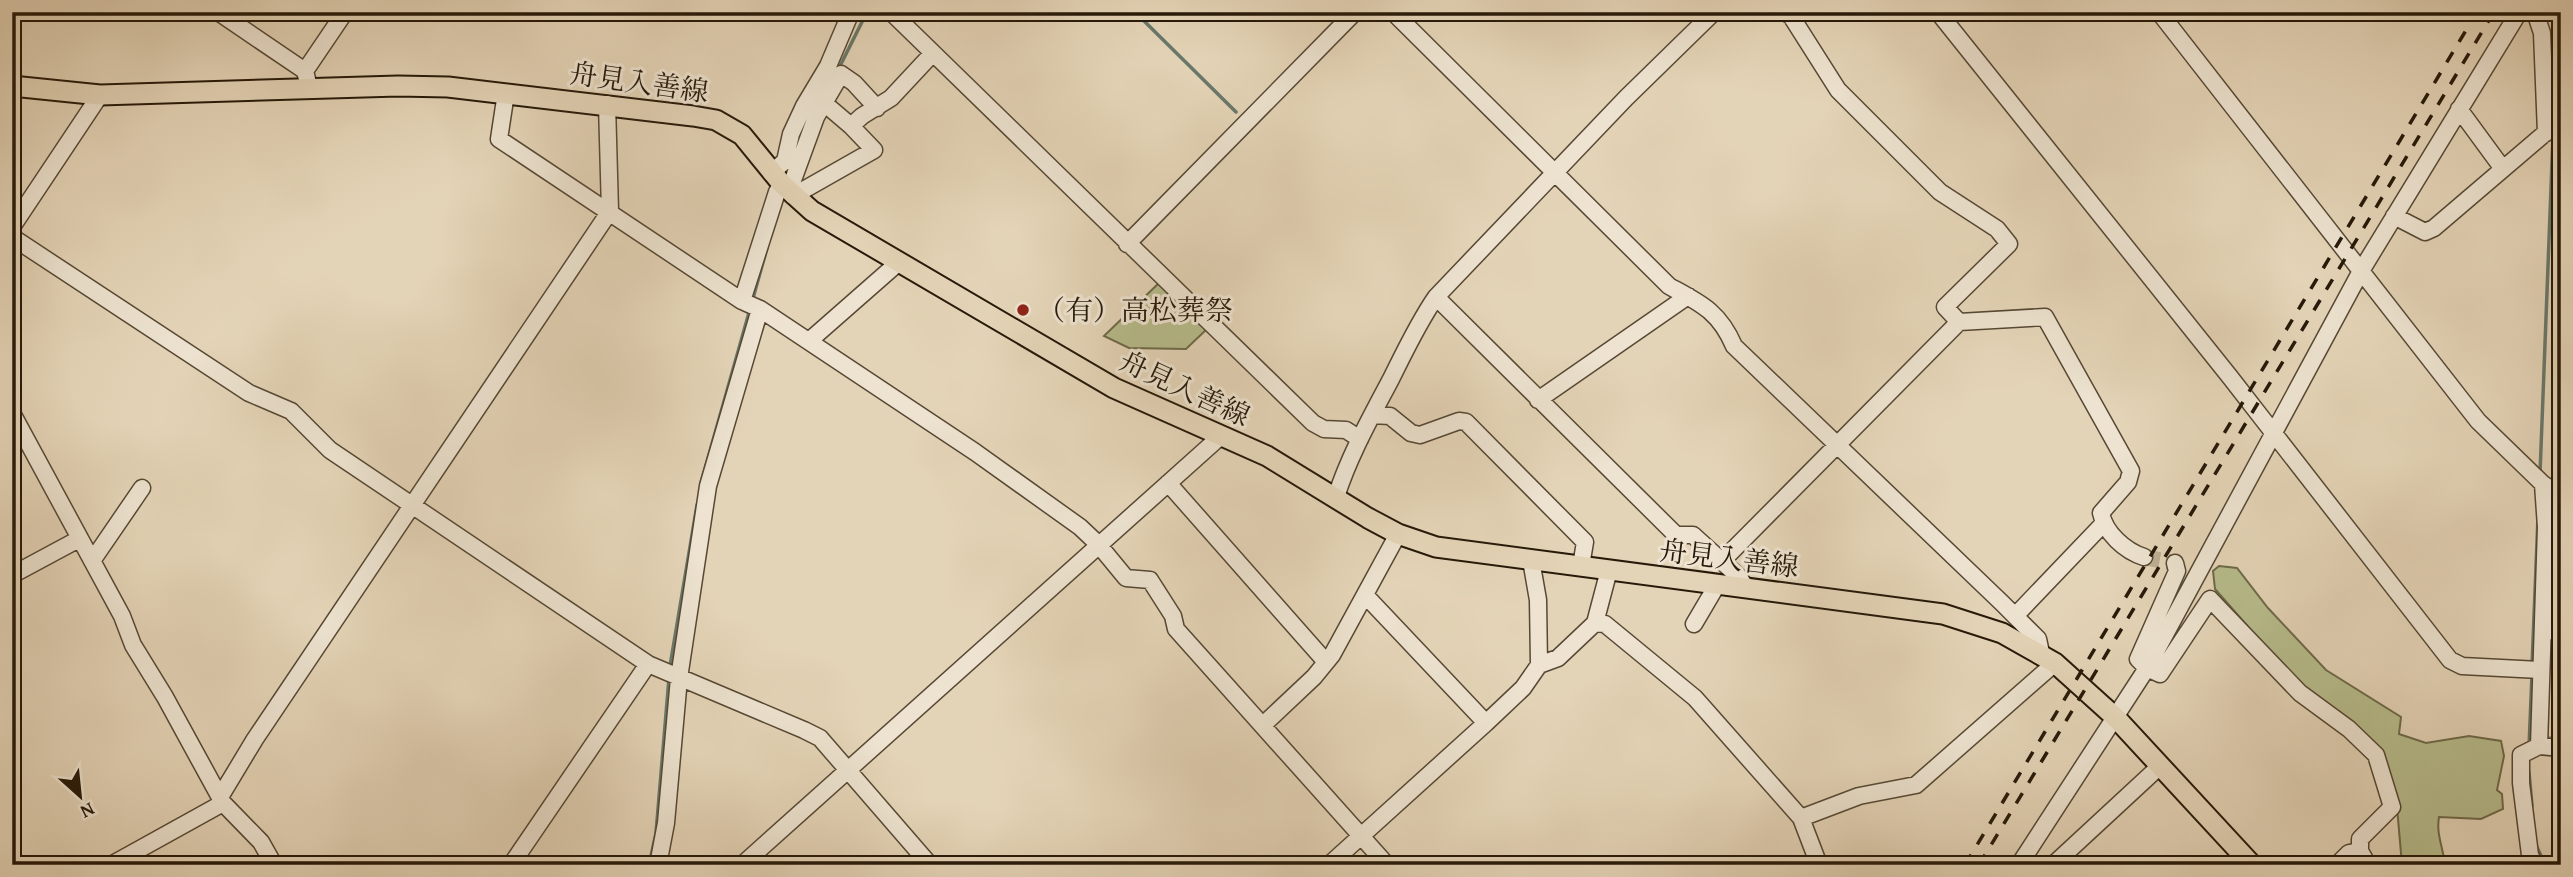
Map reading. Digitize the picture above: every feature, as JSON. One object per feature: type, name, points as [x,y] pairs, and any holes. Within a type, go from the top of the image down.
[{"type":"main road","name":"舟見入善線","points":[[12,86],[100,95],[307,80],[448,86],[607,104],[716,120],[742,135],[784,186],[812,211],[1114,388],[1267,456],[1398,534],[1436,547],[1943,614],[2002,633],[2048,658],[2116,718],[2252,865]]},
{"type":"street","points":[[218,12],[307,80],[345,12]]},
{"type":"street","points":[[784,186],[785,161],[791,134],[828,66],[851,12]]},
{"type":"street","points":[[891,12],[1313,423],[1324,429],[1346,430],[1360,439]]},
{"type":"street","points":[[1127,244],[1355,12]]},
{"type":"street","points":[[1392,12],[1669,286],[1716,315],[1725,326],[1734,346],[2015,616],[2038,639],[2048,658],[1916,785],[1859,796],[1801,818]]},
{"type":"street","points":[[1336,498],[1360,439],[1425,313],[1436,297],[1553,173],[1714,12]]},
{"type":"street","points":[[1785,12],[1791,16],[1839,90],[1940,192],[1997,229],[2010,244],[1945,307],[1959,322]]},
{"type":"street","points":[[1938,12],[2221,366],[2450,660],[2462,666],[2540,670]]},
{"type":"street","points":[[2159,12],[2478,421],[2551,489],[2546,527],[2539,746]]},
{"type":"street","points":[[2026,862],[2147,668],[2361,271],[2518,12]]},
{"type":"street","points":[[2394,216],[2425,232],[2434,228],[2552,129],[2542,33],[2535,12]]},
{"type":"street","points":[[851,126],[891,98],[933,53]]},
{"type":"street","points":[[784,186],[816,117],[841,74],[854,83],[877,108]]},
{"type":"street","points":[[506,93],[499,139],[975,452],[1080,527],[1126,578],[1150,580],[1173,616],[1176,629],[1387,865]]},
{"type":"street","points":[[12,227],[100,95]]},
{"type":"street","points":[[742,301],[777,192],[784,186],[874,150],[824,103]]},
{"type":"street","points":[[111,865],[221,800],[255,739],[610,211],[607,104]]},
{"type":"street","points":[[2459,109],[2503,169]]},
{"type":"street","points":[[12,237],[249,393],[291,411],[330,450],[648,664],[820,738],[930,865]]},
{"type":"street","points":[[809,341],[899,262]]},
{"type":"street","points":[[1538,400],[1688,296]]},
{"type":"street","points":[[1436,297],[1676,536],[1693,534],[1738,576],[1747,589]]},
{"type":"street","points":[[658,865],[666,824],[679,678],[708,486],[760,309]]},
{"type":"street","points":[[1722,561],[1959,322],[2045,317],[2131,471],[2128,482],[2101,513],[2103,524],[2131,553],[2144,557]]},
{"type":"street","points":[[12,413],[122,616],[133,645],[165,697],[221,800],[261,842],[274,865]]},
{"type":"street","points":[[1372,415],[1390,416],[1411,433],[1420,435],[1459,421],[1466,422],[1585,542],[1581,566]]},
{"type":"street","points":[[742,865],[1222,435]]},
{"type":"street","points":[[1168,483],[1326,662]]},
{"type":"street","points":[[92,561],[142,488]]},
{"type":"street","points":[[2015,616],[2103,524]]},
{"type":"street","points":[[1264,726],[1326,662],[1398,534]]},
{"type":"street","points":[[12,575],[79,539]]},
{"type":"street","points":[[1531,560],[1538,600],[1539,665]]},
{"type":"street","points":[[2175,563],[2177,571],[2138,659],[2147,668],[2160,674],[2210,599],[2300,693],[2349,729],[2376,755],[2392,807],[2360,839],[2364,858]]},
{"type":"street","points":[[1329,865],[1523,688],[1539,665],[1558,658],[1595,623],[1609,570]]},
{"type":"street","points":[[1694,624],[1717,585]]},
{"type":"street","points":[[1365,595],[1486,723]]},
{"type":"street","points":[[2544,608],[2561,642]]},
{"type":"street","points":[[1595,623],[1605,624],[1695,698],[1801,818],[1819,865]]},
{"type":"street","points":[[510,865],[648,664]]},
{"type":"street","points":[[2535,865],[2530,855],[2521,755],[2539,746],[2561,748]]},
{"type":"street","points":[[2053,865],[2160,766]]},
{"type":"street","points":[[2337,865],[2350,853],[2364,858]]},
{"type":"green space","points":[[1160,282],[1208,328],[1186,349],[1129,348],[1104,336]]},
{"type":"green space","points":[[2219,566],[2237,568],[2268,608],[2326,670],[2401,717],[2399,734],[2426,743],[2469,736],[2501,741],[2504,756],[2497,790],[2502,794],[2503,809],[2481,819],[2439,817],[2439,835],[2445,865],[2402,865],[2397,807],[2387,767],[2302,688],[2215,589],[2213,571]]},
{"type":"waterway","points":[[838,70],[867,12]]},
{"type":"waterway","points":[[1135,12],[1236,112]]},
{"type":"waterway","points":[[2550,49],[2554,68],[2553,121]]},
{"type":"waterway","points":[[2540,474],[2553,136]]},
{"type":"waterway","points":[[752,302],[767,248]]},
{"type":"waterway","points":[[701,483],[750,309]]},
{"type":"waterway","points":[[2561,482],[2556,578],[2561,612]]},
{"type":"waterway","points":[[670,666],[697,505]]},
{"type":"waterway","points":[[2532,666],[2538,517]]},
{"type":"waterway","points":[[2529,747],[2532,674]]},
{"type":"waterway","points":[[649,865],[656,833],[669,678]]},
{"type":"waterway","points":[[2545,738],[2561,739]]},
{"type":"waterway","points":[[2529,772],[2532,806]]},
{"type":"waterway","points":[[2536,845],[2545,865]]},
{"type":"tunnel","points":[[2144,557],[2175,563]]},
{"type":"railway","points":[[1965,865],[2477,12]]},
{"type":"railway","points":[[1979,865],[2494,12]]},
{"type":"place","name":"（有）高松葬祭","points":[[1023,310]]}]
